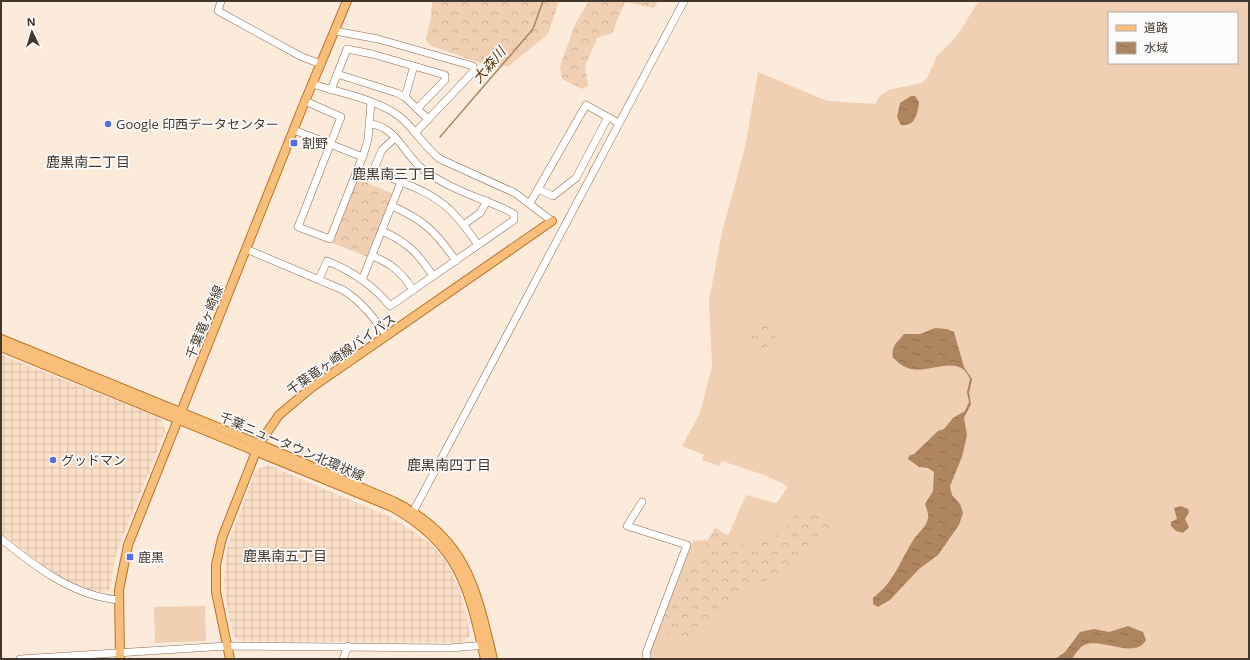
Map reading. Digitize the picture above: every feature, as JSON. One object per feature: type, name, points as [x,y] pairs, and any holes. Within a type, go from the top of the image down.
[{"type":"main road","name":"千葉竜ヶ崎線","points":[[120,656],[119,600],[121,575],[128,545],[305,101],[347,1]]},
{"type":"main road","name":"千葉竜ヶ崎線バイパス","points":[[230,659],[216,598],[216,565],[227,524],[257,447],[273,422],[293,402],[552,221]]},
{"type":"main road","name":"千葉ニュータウン北環状線","points":[[1,339],[179,415],[394,501],[413,512],[442,536],[462,562],[476,589],[486,645],[485,659]]},
{"type":"main road","name":"千葉ニュータウン北環状線","points":[[1,347],[179,415]]},
{"type":"main road","name":"千葉ニュータウン北環状線","points":[[257,447],[392,507],[422,526],[440,543],[458,567],[471,599],[486,645],[493,659]]},
{"type":"street","points":[[221,1],[218,11],[302,57],[321,64]]},
{"type":"street","points":[[413,512],[684,1]]},
{"type":"street","points":[[335,31],[378,39],[473,66],[474,72],[415,134]]},
{"type":"street","points":[[331,90],[347,49],[445,75],[445,80],[417,109]]},
{"type":"street","points":[[405,97],[414,66]]},
{"type":"street","points":[[337,74],[405,97],[428,119]]},
{"type":"street","points":[[313,84],[371,102],[392,111],[404,120],[430,151],[447,163],[503,187],[530,203],[552,221]]},
{"type":"street","points":[[305,101],[341,117],[298,227],[330,239],[368,139],[371,102]]},
{"type":"street","points":[[530,203],[586,105],[619,123]]},
{"type":"street","points":[[538,189],[553,196],[576,178],[608,117]]},
{"type":"street","points":[[319,279],[327,261],[340,266],[372,287],[390,306],[514,220],[514,214],[505,209],[435,177],[420,166],[384,126],[369,124]]},
{"type":"street","points":[[294,130],[362,157]]},
{"type":"street","points":[[395,138],[382,150],[373,171],[401,182],[436,199],[451,211],[478,245]]},
{"type":"street","points":[[362,280],[401,182]]},
{"type":"street","points":[[463,225],[480,213],[487,201]]},
{"type":"street","points":[[392,206],[411,215],[429,227],[456,261]]},
{"type":"street","points":[[382,231],[398,238],[412,249],[433,276]]},
{"type":"street","points":[[246,249],[339,288],[356,299],[370,312],[387,336]]},
{"type":"street","points":[[372,256],[385,261],[396,269],[413,290]]},
{"type":"street","points":[[642,502],[627,526],[687,545],[646,653],[647,659]]},
{"type":"street","points":[[1,540],[55,579],[70,587],[97,596],[119,600]]},
{"type":"street","points":[[20,659],[120,656],[227,646],[449,648],[486,645]]},
{"type":"street","points":[[343,659],[348,646]]},
{"type":"shaded area","points":[[1,355],[161,418],[165,431],[116,554],[110,590],[105,593],[79,587],[58,577],[1,533]]},
{"type":"shaded area","points":[[268,465],[393,518],[430,543],[445,560],[457,584],[465,609],[470,635],[462,643],[239,641],[233,635],[225,594],[224,580],[226,555],[229,542],[256,470]]},
{"type":"green space","points":[[432,1],[559,1],[548,34],[509,66],[492,67],[429,45],[426,38],[431,18]]},
{"type":"green space","points":[[589,1],[658,1],[654,8],[625,2],[612,33],[597,38],[585,66],[588,86],[582,89],[562,79],[560,67],[575,24]]},
{"type":"green space","points":[[979,1],[1249,1],[1249,659],[651,659],[650,651],[693,541],[727,538],[746,495],[777,503],[788,486],[767,476],[722,461],[719,466],[702,460],[704,455],[682,446],[700,413],[712,367],[709,300],[722,232],[745,148],[758,72],[827,101],[876,104],[879,97],[888,90],[922,83],[927,78],[937,56],[956,37]]},
{"type":"green space","points":[[357,179],[394,194],[368,257],[332,243]]},
{"type":"green space","points":[[766,326],[778,334],[760,356],[752,344],[752,334],[753,330]]},
{"type":"green space","points":[[811,508],[828,513],[831,522],[825,541],[805,559],[756,586],[723,610],[702,631],[687,639],[670,638],[660,626],[667,610],[715,528],[755,550],[766,536],[782,534],[794,516]]},
{"type":"green space","points":[[205,606],[206,641],[155,643],[154,607]]},
{"type":"water","points":[[911,96],[915,96],[919,102],[917,115],[910,124],[901,125],[897,117],[900,103]]},
{"type":"water","points":[[935,328],[947,329],[954,332],[964,367],[972,379],[969,393],[971,404],[964,418],[967,435],[962,457],[950,486],[952,495],[960,504],[963,513],[959,525],[938,555],[919,569],[890,600],[878,607],[873,604],[873,598],[886,586],[896,572],[912,542],[925,526],[928,519],[925,504],[933,491],[934,472],[928,468],[919,467],[908,459],[909,456],[914,454],[938,431],[944,429],[953,418],[965,411],[969,402],[967,392],[970,379],[965,371],[959,367],[952,365],[920,370],[912,369],[904,366],[893,358],[894,347],[904,334],[920,334]]},
{"type":"water","points":[[1181,506],[1188,509],[1189,512],[1185,519],[1189,527],[1183,533],[1176,531],[1171,526],[1171,522],[1177,519],[1174,508]]},
{"type":"water","points":[[1128,626],[1143,632],[1146,640],[1141,646],[1126,648],[1091,643],[1082,646],[1072,659],[1055,659],[1065,652],[1080,632],[1094,629],[1109,632]]},
{"type":"waterway","name":"大森川","points":[[440,137],[533,29],[543,1]]},
{"type":"place","name":"Google 印西データセンター","points":[[108,124]]},
{"type":"place","name":"割野","points":[[294,143]]},
{"type":"place","name":"グッドマン","points":[[53,460]]},
{"type":"place","name":"鹿黒","points":[[130,557]]},
{"type":"district","name":"鹿黒南二丁目","points":[[88,162]]},
{"type":"district","name":"鹿黒南三丁目","points":[[394,174]]},
{"type":"district","name":"鹿黒南四丁目","points":[[449,465]]},
{"type":"district","name":"鹿黒南五丁目","points":[[285,556]]}]
